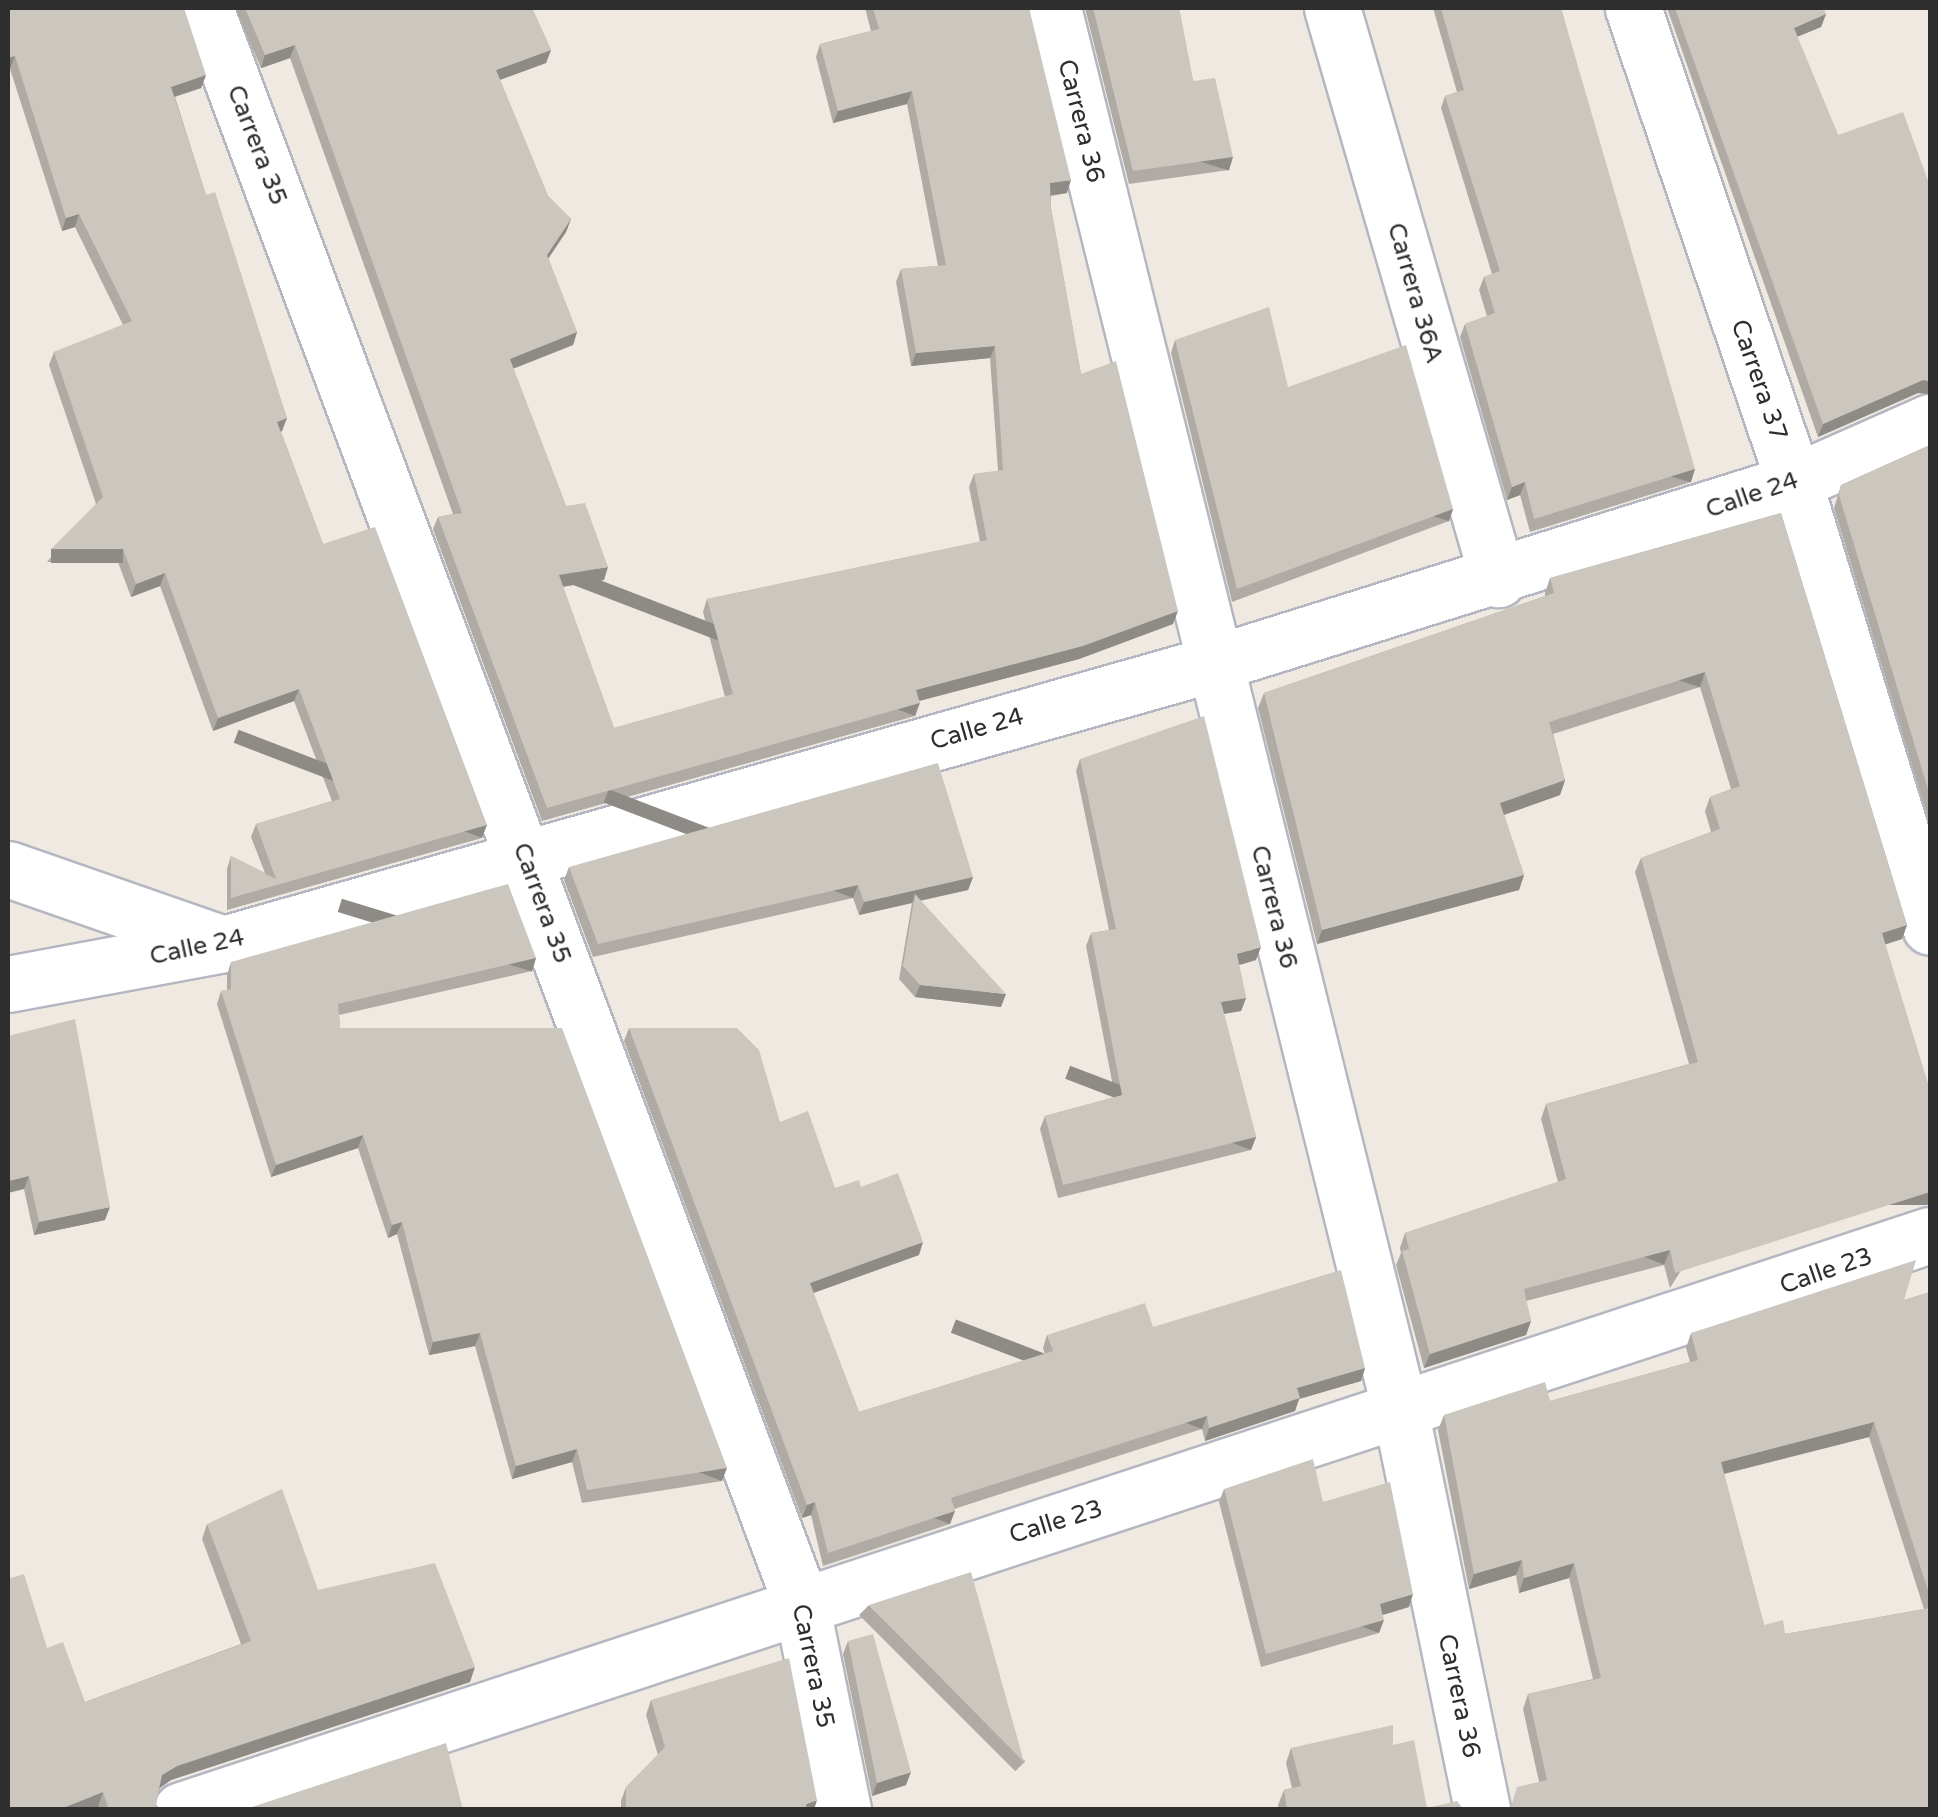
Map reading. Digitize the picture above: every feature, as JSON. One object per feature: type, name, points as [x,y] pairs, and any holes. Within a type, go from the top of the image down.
[{"type":"street","name":"Carrera 35","points":[[205,8],[801,1602],[843,1810]]},
{"type":"street","name":"Carrera 36","points":[[1053,8],[1212,664],[1401,1414],[1482,1810]]},
{"type":"street","name":"Carrera 36A","points":[[1332,8],[1498,578]]},
{"type":"street","name":"Carrera 37","points":[[1633,8],[1794,482],[1930,927]]},
{"type":"street","name":"Calle 24","points":[[8,984],[223,944],[1212,664],[1498,578],[1794,482],[1930,422]]},
{"type":"street","points":[[8,869],[223,944]]},
{"type":"street","name":"Calle 23","points":[[181,1810],[801,1602],[1401,1414],[1930,1235]]},
{"type":"building","points":[[8,8],[184,8],[206,75],[171,87],[206,195],[215,192],[287,418],[277,422],[323,544],[375,527],[487,825],[231,898],[231,856],[276,879],[256,824],[340,799],[299,689],[218,718],[165,573],[136,584],[123,549],[51,549],[103,497],[54,352],[132,321],[79,214],[66,218],[15,56],[8,58]]},
{"type":"building","points":[[245,8],[532,8],[551,50],[496,70],[548,196],[571,219],[547,255],[577,332],[510,359],[566,506],[585,503],[608,567],[559,575],[614,728],[733,694],[707,599],[987,540],[974,474],[1003,470],[995,346],[916,353],[901,269],[946,265],[912,91],[838,111],[820,44],[879,29],[873,8],[1029,8],[1071,180],[1050,183],[1051,208],[1081,374],[1116,361],[1178,611],[1083,646],[916,690],[920,703],[547,808],[438,517],[462,513],[295,45],[265,55]]},
{"type":"building","points":[[1093,8],[1179,8],[1193,81],[1215,78],[1233,157],[1133,171]]},
{"type":"building","points":[[1441,8],[1561,8],[1695,469],[1534,519],[1525,482],[1512,487],[1465,324],[1495,313],[1484,277],[1500,271],[1445,96],[1464,90]]},
{"type":"building","points":[[1675,8],[1823,8],[1826,14],[1794,28],[1838,135],[1903,112],[1930,186],[1930,381],[1923,380],[1823,424]]},
{"type":"building","points":[[1269,307],[1288,387],[1406,345],[1453,509],[1237,589],[1175,340]]},
{"type":"building","points":[[1930,445],[1930,796],[1839,495],[1841,485]]},
{"type":"building","points":[[1781,513],[1907,925],[1882,933],[1930,1090],[1930,1192],[1675,1273],[1670,1250],[1524,1289],[1531,1321],[1430,1354],[1402,1251],[1409,1249],[1405,1233],[1566,1179],[1546,1104],[1698,1062],[1641,858],[1720,829],[1710,797],[1740,786],[1705,672],[1549,722],[1565,780],[1500,803],[1524,875],[1322,930],[1264,693],[1554,593],[1550,578]]},
{"type":"building","points":[[1204,716],[1261,947],[1237,954],[1246,998],[1221,1002],[1256,1137],[1063,1185],[1045,1116],[1122,1095],[1091,933],[1116,929],[1080,759]]},
{"type":"building","points":[[938,763],[973,877],[864,902],[858,885],[598,944],[569,867]]},
{"type":"building","points":[[508,884],[536,958],[338,1004],[340,1028],[562,1028],[727,1468],[587,1490],[577,1449],[516,1466],[480,1333],[433,1342],[402,1222],[392,1225],[363,1135],[276,1165],[221,991],[231,989],[231,962]]},
{"type":"building","points":[[915,894],[1006,994],[920,985],[903,966]]},
{"type":"building","points":[[75,1019],[110,1207],[39,1222],[29,1176],[8,1181],[8,1036]]},
{"type":"building","points":[[629,1028],[737,1028],[759,1050],[780,1122],[808,1111],[835,1188],[859,1180],[861,1187],[898,1173],[923,1242],[810,1283],[859,1412],[1053,1351],[1047,1335],[1145,1303],[1153,1327],[1341,1270],[1365,1368],[1297,1388],[1300,1398],[1209,1428],[1207,1416],[951,1498],[955,1511],[828,1553],[815,1502],[807,1505]]},
{"type":"building","points":[[1916,1260],[1904,1300],[1930,1292],[1930,1597],[1874,1422],[1721,1462],[1764,1625],[1783,1620],[1785,1634],[1930,1608],[1930,1810],[1510,1810],[1517,1787],[1547,1780],[1528,1694],[1601,1678],[1574,1563],[1524,1578],[1522,1560],[1474,1574],[1444,1415],[1545,1382],[1550,1401],[1698,1360],[1691,1333]]},
{"type":"building","points":[[1313,1459],[1323,1502],[1390,1482],[1413,1594],[1380,1604],[1384,1620],[1266,1654],[1224,1489]]},
{"type":"building","points":[[282,1489],[318,1590],[435,1563],[475,1667],[177,1766],[162,1775],[156,1804],[160,1810],[109,1810],[103,1792],[58,1810],[8,1810],[8,1579],[24,1574],[47,1648],[63,1642],[85,1702],[251,1641],[207,1524]]},
{"type":"building","points":[[971,1572],[1024,1762],[869,1605]]},
{"type":"building","points":[[873,1634],[911,1772],[877,1783],[848,1641]]},
{"type":"building","points":[[789,1658],[817,1800],[806,1804],[807,1810],[626,1810],[626,1787],[665,1747],[651,1700]]},
{"type":"building","points":[[1393,1725],[1393,1745],[1414,1740],[1427,1808],[1457,1801],[1464,1810],[1287,1810],[1284,1790],[1301,1786],[1291,1748]]},
{"type":"building","points":[[446,1743],[463,1810],[243,1810]]}]
